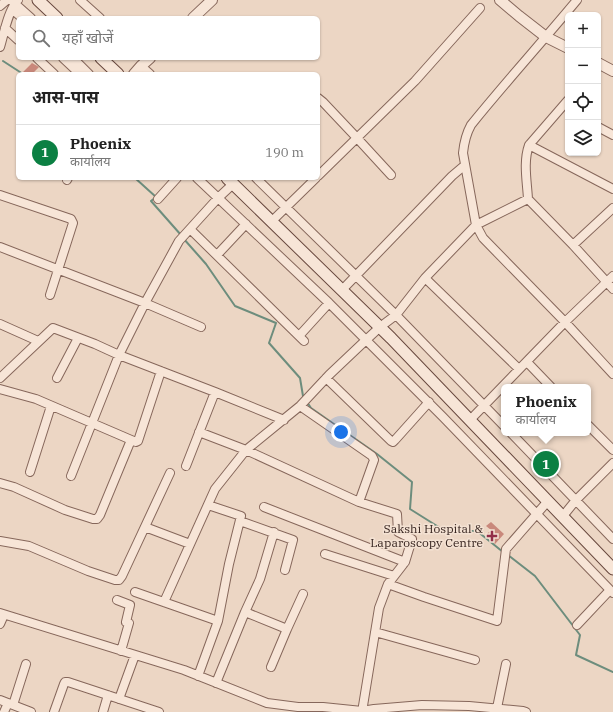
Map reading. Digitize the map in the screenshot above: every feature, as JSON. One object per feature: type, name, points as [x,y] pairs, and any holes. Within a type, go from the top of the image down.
[{"type":"main road","points":[[38,0],[55,16]]},
{"type":"main road","points":[[103,60],[116,72]]},
{"type":"main road","points":[[230,181],[380,327],[613,568]]},
{"type":"street","points":[[195,16],[212,0]]},
{"type":"street","points":[[500,0],[546,37],[565,46]]},
{"type":"street","points":[[577,0],[471,125],[464,143],[464,165],[476,225],[484,238],[613,374]]},
{"type":"street","points":[[0,6],[13,2]]},
{"type":"street","points":[[13,2],[21,16]]},
{"type":"street","points":[[13,2],[29,16]]},
{"type":"street","points":[[0,47],[13,2]]},
{"type":"street","points":[[86,2],[98,16]]},
{"type":"street","points":[[320,173],[415,81],[480,8]]},
{"type":"street","points":[[5,28],[16,38]]},
{"type":"street","points":[[39,60],[52,72]]},
{"type":"street","points":[[65,60],[78,72]]},
{"type":"street","points":[[75,60],[87,72]]},
{"type":"street","points":[[136,72],[145,61],[149,72]]},
{"type":"street","points":[[320,100],[391,175]]},
{"type":"street","points":[[565,110],[529,145],[526,152],[525,161],[528,198],[573,245],[610,279],[613,289]]},
{"type":"street","points":[[601,129],[613,135]]},
{"type":"street","points":[[529,145],[613,189]]},
{"type":"street","points":[[342,290],[464,165]]},
{"type":"street","points":[[158,198],[175,180]]},
{"type":"street","points":[[199,180],[429,402],[612,591],[577,625]]},
{"type":"street","points":[[258,180],[396,315],[501,423]]},
{"type":"street","points":[[272,221],[313,180]]},
{"type":"street","points":[[71,476],[119,355],[145,303],[182,238],[218,198],[230,181]]},
{"type":"street","points":[[0,195],[71,219],[73,221],[50,295]]},
{"type":"street","points":[[164,602],[215,489],[246,450],[300,406],[326,378],[366,340],[396,315],[425,278],[476,225],[528,198]]},
{"type":"street","points":[[573,245],[613,208]]},
{"type":"street","points":[[217,255],[246,224]]},
{"type":"street","points":[[190,229],[301,338],[329,304]]},
{"type":"street","points":[[0,247],[201,326]]},
{"type":"street","points":[[425,278],[519,369]]},
{"type":"street","points":[[505,384],[565,322],[610,279]]},
{"type":"street","points":[[0,324],[38,341]]},
{"type":"street","points":[[0,378],[53,328],[284,420]]},
{"type":"street","points":[[57,378],[78,338]]},
{"type":"street","points":[[527,362],[548,384]]},
{"type":"street","points":[[0,389],[36,399],[136,442],[138,441],[161,371]]},
{"type":"street","points":[[326,378],[393,442],[429,402]]},
{"type":"street","points":[[470,420],[501,388]]},
{"type":"street","points":[[186,466],[215,392]]},
{"type":"street","points":[[30,472],[51,406]]},
{"type":"street","points":[[300,406],[372,456],[374,460],[359,502]]},
{"type":"street","points":[[591,428],[613,450]]},
{"type":"street","points":[[199,432],[246,450],[359,502],[397,514],[398,532],[412,539],[404,562],[388,584],[379,608],[362,711]]},
{"type":"street","points":[[514,436],[613,539]]},
{"type":"street","points":[[0,483],[14,487],[65,510],[93,520],[97,519],[131,440]]},
{"type":"street","points":[[563,516],[576,500],[612,466]]},
{"type":"street","points":[[0,541],[29,546],[88,571],[119,580],[170,473]]},
{"type":"street","points":[[388,584],[497,621],[506,549],[548,501]]},
{"type":"street","points":[[198,676],[218,621],[229,564],[241,516],[208,505]]},
{"type":"street","points":[[264,507],[404,562]]},
{"type":"street","points":[[240,521],[293,540],[285,570]]},
{"type":"street","points":[[145,527],[190,544]]},
{"type":"street","points":[[216,683],[244,612],[260,579],[274,532]]},
{"type":"street","points":[[325,554],[394,576]]},
{"type":"street","points":[[134,592],[218,621]]},
{"type":"street","points":[[271,667],[303,594]]},
{"type":"street","points":[[117,600],[130,605],[126,622],[130,623],[121,650]]},
{"type":"street","points":[[244,612],[287,629]]},
{"type":"street","points":[[0,624],[2,614],[184,670],[267,703],[297,710],[323,707],[338,710],[362,711],[422,705],[458,709],[526,712]]},
{"type":"street","points":[[375,632],[475,660]]},
{"type":"street","points":[[119,699],[135,655]]},
{"type":"street","points":[[4,712],[11,704],[26,664]]},
{"type":"street","points":[[502,710],[506,664]]},
{"type":"street","points":[[54,712],[64,684],[65,682],[68,682],[159,712]]},
{"type":"street","points":[[103,712],[108,695]]},
{"type":"street","points":[[0,700],[31,712]]},
{"type":"street","points":[[264,712],[267,703]]},
{"type":"building","points":[[32,63],[39,67],[34,72],[23,72]]},
{"type":"building","points":[[491,522],[504,534],[495,544],[486,535],[491,530],[486,526]]},
{"type":"waterway","points":[[3,61],[20,72]]},
{"type":"waterway","points":[[137,180],[156,197],[151,201],[181,235]]},
{"type":"waterway","points":[[183,238],[206,264],[235,306],[276,323],[269,343],[300,378],[303,396],[305,399]]},
{"type":"waterway","points":[[307,402],[311,408],[377,454],[412,482],[410,509],[445,531],[477,531],[503,552]]},
{"type":"waterway","points":[[508,555],[535,576],[580,635],[576,655],[613,672]]},
{"type":"place","name":"Phoenix","points":[[546,464]]},
{"type":"place","name":"Sakshi Hospital & Laparoscopy Centre","points":[[492,536]]}]
